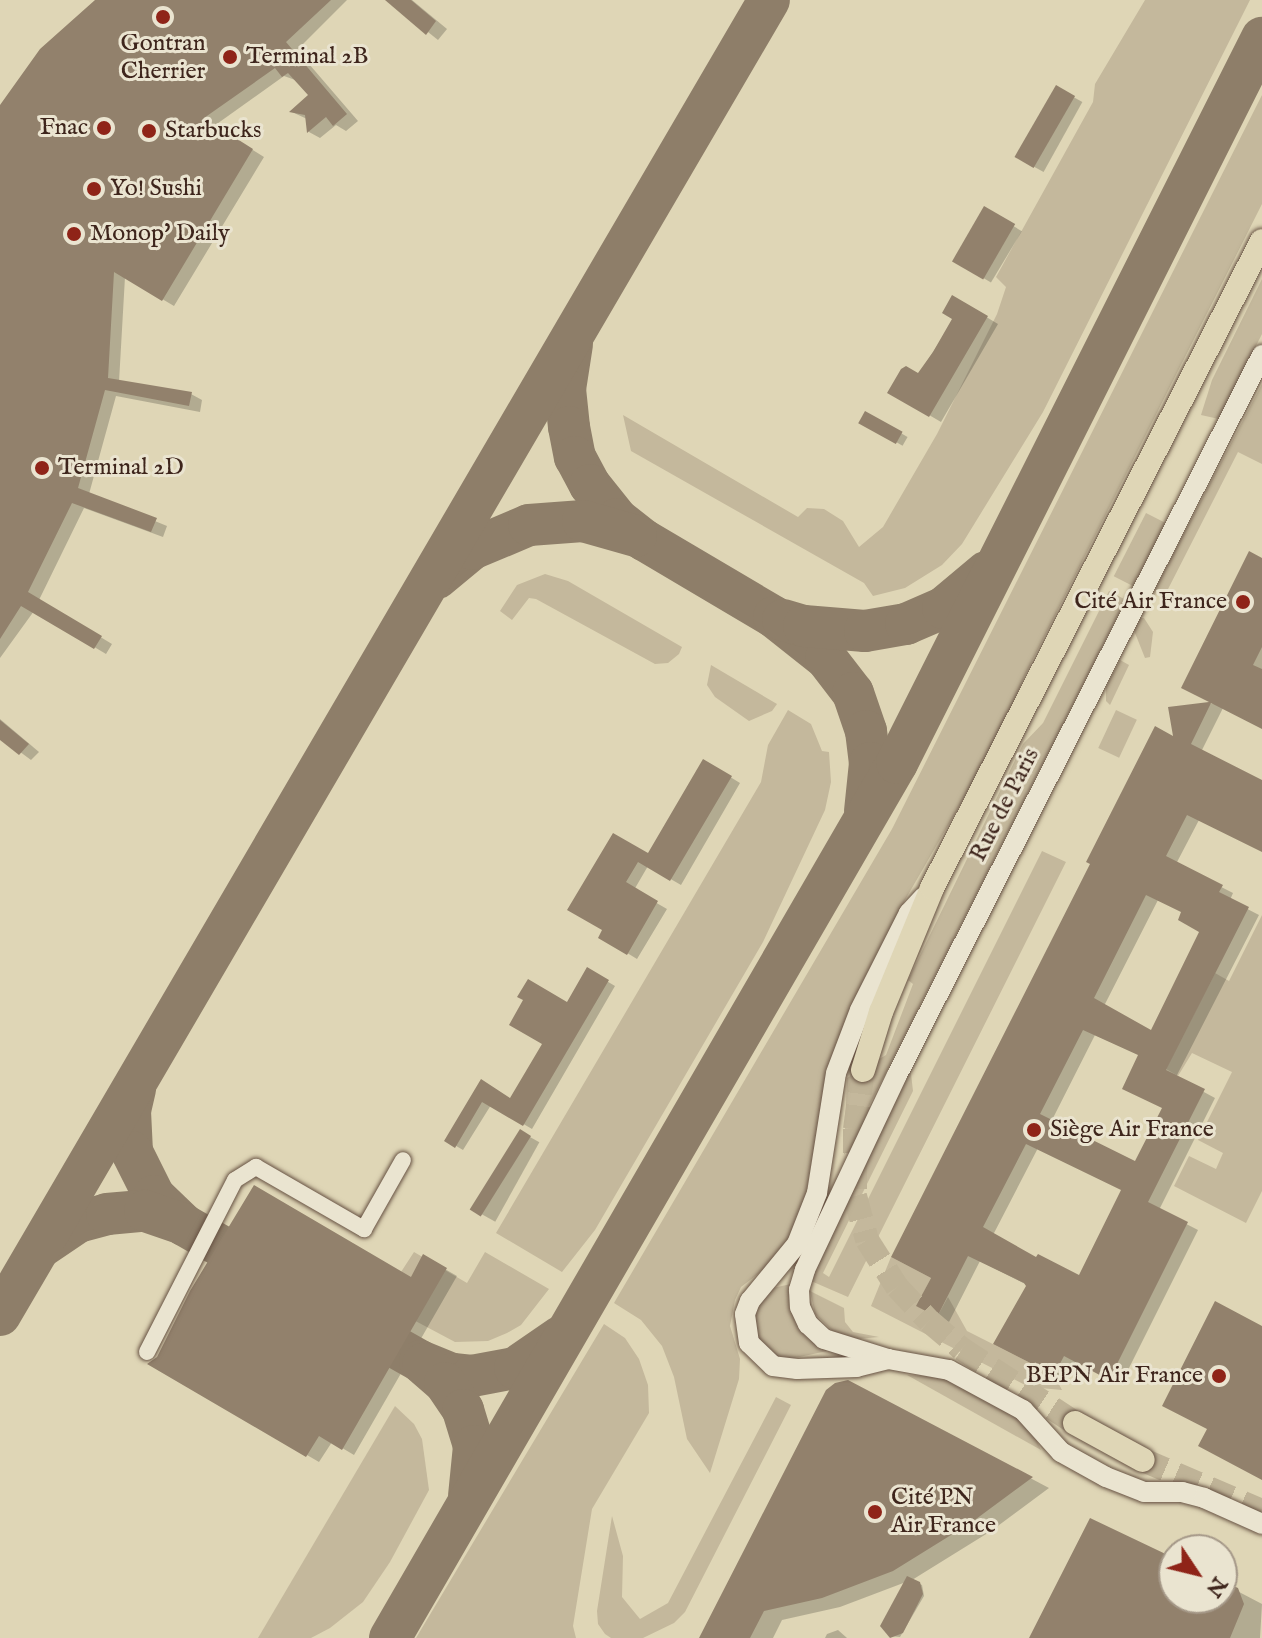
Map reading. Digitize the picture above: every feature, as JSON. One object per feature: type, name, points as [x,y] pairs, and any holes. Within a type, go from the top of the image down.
[{"type":"main road","points":[[863,1070],[881,1012],[932,888],[1262,241]]},
{"type":"main road","points":[[1075,1423],[1143,1460]]},
{"type":"street","name":"Rue de Paris","points":[[888,1359],[824,1339],[808,1324],[800,1307],[801,1282],[897,1075],[1262,355]]},
{"type":"street","points":[[932,888],[909,913],[855,1023],[836,1073],[817,1193],[797,1244],[750,1301],[745,1314],[749,1343],[773,1366],[797,1369],[857,1367],[888,1359],[949,1370],[1023,1410],[1061,1452],[1115,1481],[1144,1492],[1182,1492],[1204,1498],[1262,1524]]},
{"type":"street","points":[[147,1352],[235,1180],[256,1167],[364,1229],[403,1160]]},
{"type":"shaded area","points":[[1145,0],[1250,0],[1043,412],[962,544],[942,565],[905,588],[873,596],[864,583],[631,451],[623,415],[798,517],[807,508],[824,509],[843,521],[859,547],[883,527],[937,434],[997,314],[1006,287],[996,277],[1093,102],[1095,84]]},
{"type":"shaded area","points":[[1262,95],[1262,204],[1024,677],[1002,732],[905,900],[848,1019],[825,1083],[805,1201],[794,1235],[767,1267],[741,1287],[735,1300],[730,1326],[740,1359],[739,1379],[710,1473],[687,1439],[674,1377],[662,1346],[641,1320],[614,1303],[892,829]]},
{"type":"shaded area","points":[[1262,279],[1262,334],[1219,419],[1201,415],[1212,380]]},
{"type":"shaded area","points":[[1262,384],[1262,464],[1238,452],[1165,595],[1157,594],[1155,589]]},
{"type":"shaded area","points":[[1146,513],[1166,523],[1133,586],[1114,576]]},
{"type":"shaded area","points":[[545,574],[568,581],[682,647],[679,654],[668,663],[655,664],[536,599],[529,598],[512,620],[500,611],[517,585]]},
{"type":"shaded area","points":[[1109,591],[1126,600],[844,1155],[847,1078],[886,1055],[913,984],[908,980],[1023,744],[1043,723]]},
{"type":"shaded area","points":[[1138,618],[1144,618],[1153,632],[1150,657],[1145,658],[1133,628]]},
{"type":"shaded area","points":[[1120,660],[1129,665],[1110,705],[1106,701],[1106,687]]},
{"type":"shaded area","points":[[711,665],[777,704],[772,711],[749,721],[715,697],[707,685]]},
{"type":"shaded area","points":[[788,710],[811,724],[822,751],[829,752],[831,782],[825,810],[763,942],[595,1230],[562,1272],[496,1233],[761,782],[768,745]]},
{"type":"shaded area","points":[[1116,710],[1137,720],[1119,758],[1098,748]]},
{"type":"shaded area","points":[[1042,851],[1066,862],[848,1297],[811,1281],[910,1065],[913,1091],[823,1273],[829,1277]]},
{"type":"shaded area","points":[[1262,915],[1262,1191],[1246,1223],[1174,1186],[1189,1156],[1216,1169],[1223,1153],[1198,1140],[1232,1072],[1192,1053],[1178,1076],[1166,1069],[1215,973],[1229,981]]},
{"type":"shaded area","points":[[414,1252],[467,1283],[485,1252],[549,1289],[521,1325],[507,1333],[488,1341],[455,1342],[391,1308],[388,1292]]},
{"type":"shaded area","points":[[891,1257],[931,1278],[917,1306],[937,1317],[948,1297],[967,1331],[1054,1375],[1062,1390],[1029,1387],[871,1306]]},
{"type":"shaded area","points":[[791,1284],[812,1341],[827,1351],[790,1359],[777,1357],[759,1344],[754,1308],[773,1288]]},
{"type":"shaded area","points":[[810,1291],[844,1308],[845,1322],[853,1332],[879,1337],[858,1339],[837,1335],[815,1314]]},
{"type":"shaded area","points":[[604,1324],[625,1338],[639,1359],[648,1385],[649,1413],[592,1509],[573,1626],[576,1638],[416,1638]]},
{"type":"shaded area","points":[[907,1375],[943,1377],[1017,1416],[1041,1450]]},
{"type":"shaded area","points":[[776,1397],[791,1405],[685,1612],[674,1623],[643,1638],[611,1638],[605,1634],[598,1624],[597,1611],[612,1516],[623,1556],[622,1597],[640,1619],[668,1603]]},
{"type":"shaded area","points":[[395,1406],[414,1424],[422,1439],[429,1490],[390,1562],[363,1602],[330,1628],[311,1638],[258,1638]]},
{"type":"building","points":[[95,0],[331,0],[286,42],[347,114],[333,126],[326,117],[307,133],[305,115],[289,112],[308,95],[288,73],[282,77],[275,68],[204,118],[253,149],[162,301],[114,272],[108,378],[192,392],[189,406],[105,390],[78,488],[157,518],[151,532],[72,503],[28,592],[102,636],[94,649],[21,606],[0,639],[0,105],[40,49]]},
{"type":"building","name":"Terminal 2B","points":[[385,0],[411,0],[436,21],[426,35]]},
{"type":"building","points":[[1056,85],[1075,96],[1034,168],[1014,157]]},
{"type":"building","points":[[984,206],[1015,224],[983,279],[952,261]]},
{"type":"building","points":[[952,295],[988,316],[929,417],[887,393],[901,369],[906,366],[918,373],[933,352],[952,319],[942,313]]},
{"type":"building","points":[[865,411],[903,432],[896,444],[858,423]]},
{"type":"building","points":[[1249,551],[1262,558],[1262,647],[1253,665],[1262,669],[1262,729],[1211,703],[1191,744],[1262,780],[1262,852],[1187,815],[1166,856],[1223,885],[1219,892],[1249,907],[1166,1070],[1205,1089],[1148,1202],[1188,1222],[1109,1380],[1064,1356],[1054,1375],[993,1344],[1026,1286],[1024,1283],[968,1256],[937,1317],[916,1306],[931,1278],[891,1257],[1090,864],[1086,862],[1155,726],[1173,736],[1168,707],[1209,702],[1181,688]],"holes":[[[1146,895],[1181,912],[1178,920],[1199,932],[1151,1030],[1094,998]],[[1083,1030],[1138,1055],[1122,1089],[1162,1108],[1135,1161],[1040,1114]],[[1026,1144],[1121,1190],[1079,1275],[1038,1254],[1036,1257],[983,1227]]]},
{"type":"building","points":[[0,720],[29,744],[19,755],[0,740]]},
{"type":"building","points":[[703,759],[732,776],[670,881],[638,862],[626,882],[658,901],[627,955],[598,938],[602,930],[567,910],[613,833],[648,853]]},
{"type":"building","points":[[587,967],[609,980],[523,1126],[482,1102],[455,1148],[444,1141],[481,1079],[510,1098],[542,1044],[509,1025],[523,1000],[517,997],[528,979],[567,1002]]},
{"type":"building","points":[[520,1129],[531,1136],[481,1216],[470,1210]]},
{"type":"building","points":[[254,1185],[411,1277],[423,1254],[447,1268],[342,1450],[319,1436],[306,1457],[147,1364],[157,1357],[190,1291]]},
{"type":"building","name":"BEPN Air France","points":[[1215,1301],[1262,1326],[1262,1480],[1198,1446],[1207,1429],[1162,1406]]},
{"type":"building","name":"Cité PN Air France","points":[[848,1380],[1033,1477],[972,1522],[893,1571],[822,1598],[764,1611],[750,1638],[699,1638],[826,1390],[835,1383]]},
{"type":"building","points":[[1090,1518],[1158,1550],[1158,1614],[1238,1614],[1238,1588],[1244,1604],[1230,1638],[1029,1638]]},
{"type":"building","points":[[907,1576],[920,1582],[923,1594],[903,1633],[890,1638],[880,1626]]},
{"type":"taxiway","points":[[0,1315],[769,0]]},
{"type":"taxiway","points":[[390,1638],[897,763],[1262,38]]},
{"type":"taxiway","points":[[572,344],[565,389],[569,427],[575,457],[590,485],[617,519],[644,540],[774,617],[826,658],[853,693],[866,731],[870,763],[865,811]]},
{"type":"taxiway","points":[[437,578],[472,549],[529,525],[583,521],[636,536]]},
{"type":"taxiway","points":[[783,620],[804,626],[865,631],[906,624],[943,608],[986,572]]},
{"type":"taxiway","points":[[135,1089],[130,1111],[132,1152],[154,1196],[184,1225],[266,1272]]},
{"type":"taxiway","points":[[41,1247],[78,1222],[107,1214],[145,1211],[183,1224]]},
{"type":"taxiway","points":[[351,1322],[420,1361],[453,1374],[472,1376],[515,1368],[560,1337]]},
{"type":"taxiway","points":[[423,1364],[445,1383],[463,1410],[474,1446],[469,1496]]},
{"type":"tunnel","points":[[863,1070],[855,1129],[855,1196],[867,1240],[897,1287],[929,1321],[962,1349],[1075,1423]]},
{"type":"tunnel","points":[[1143,1460],[1262,1511]]},
{"type":"place","name":"Gontran Cherrier","points":[[163,17]]},
{"type":"place","name":"Terminal 2B","points":[[230,57]]},
{"type":"place","name":"Fnac","points":[[104,128]]},
{"type":"place","name":"Starbucks","points":[[149,131]]},
{"type":"place","name":"Yo! Sushi","points":[[94,189]]},
{"type":"place","name":"Monop' Daily","points":[[74,234]]},
{"type":"place","name":"Terminal 2D","points":[[42,468]]},
{"type":"place","name":"Cité Air France","points":[[1243,602]]},
{"type":"place","name":"Siège Air France","points":[[1034,1130]]},
{"type":"place","name":"BEPN Air France","points":[[1219,1376]]},
{"type":"place","name":"Cité PN Air France","points":[[875,1512]]}]
